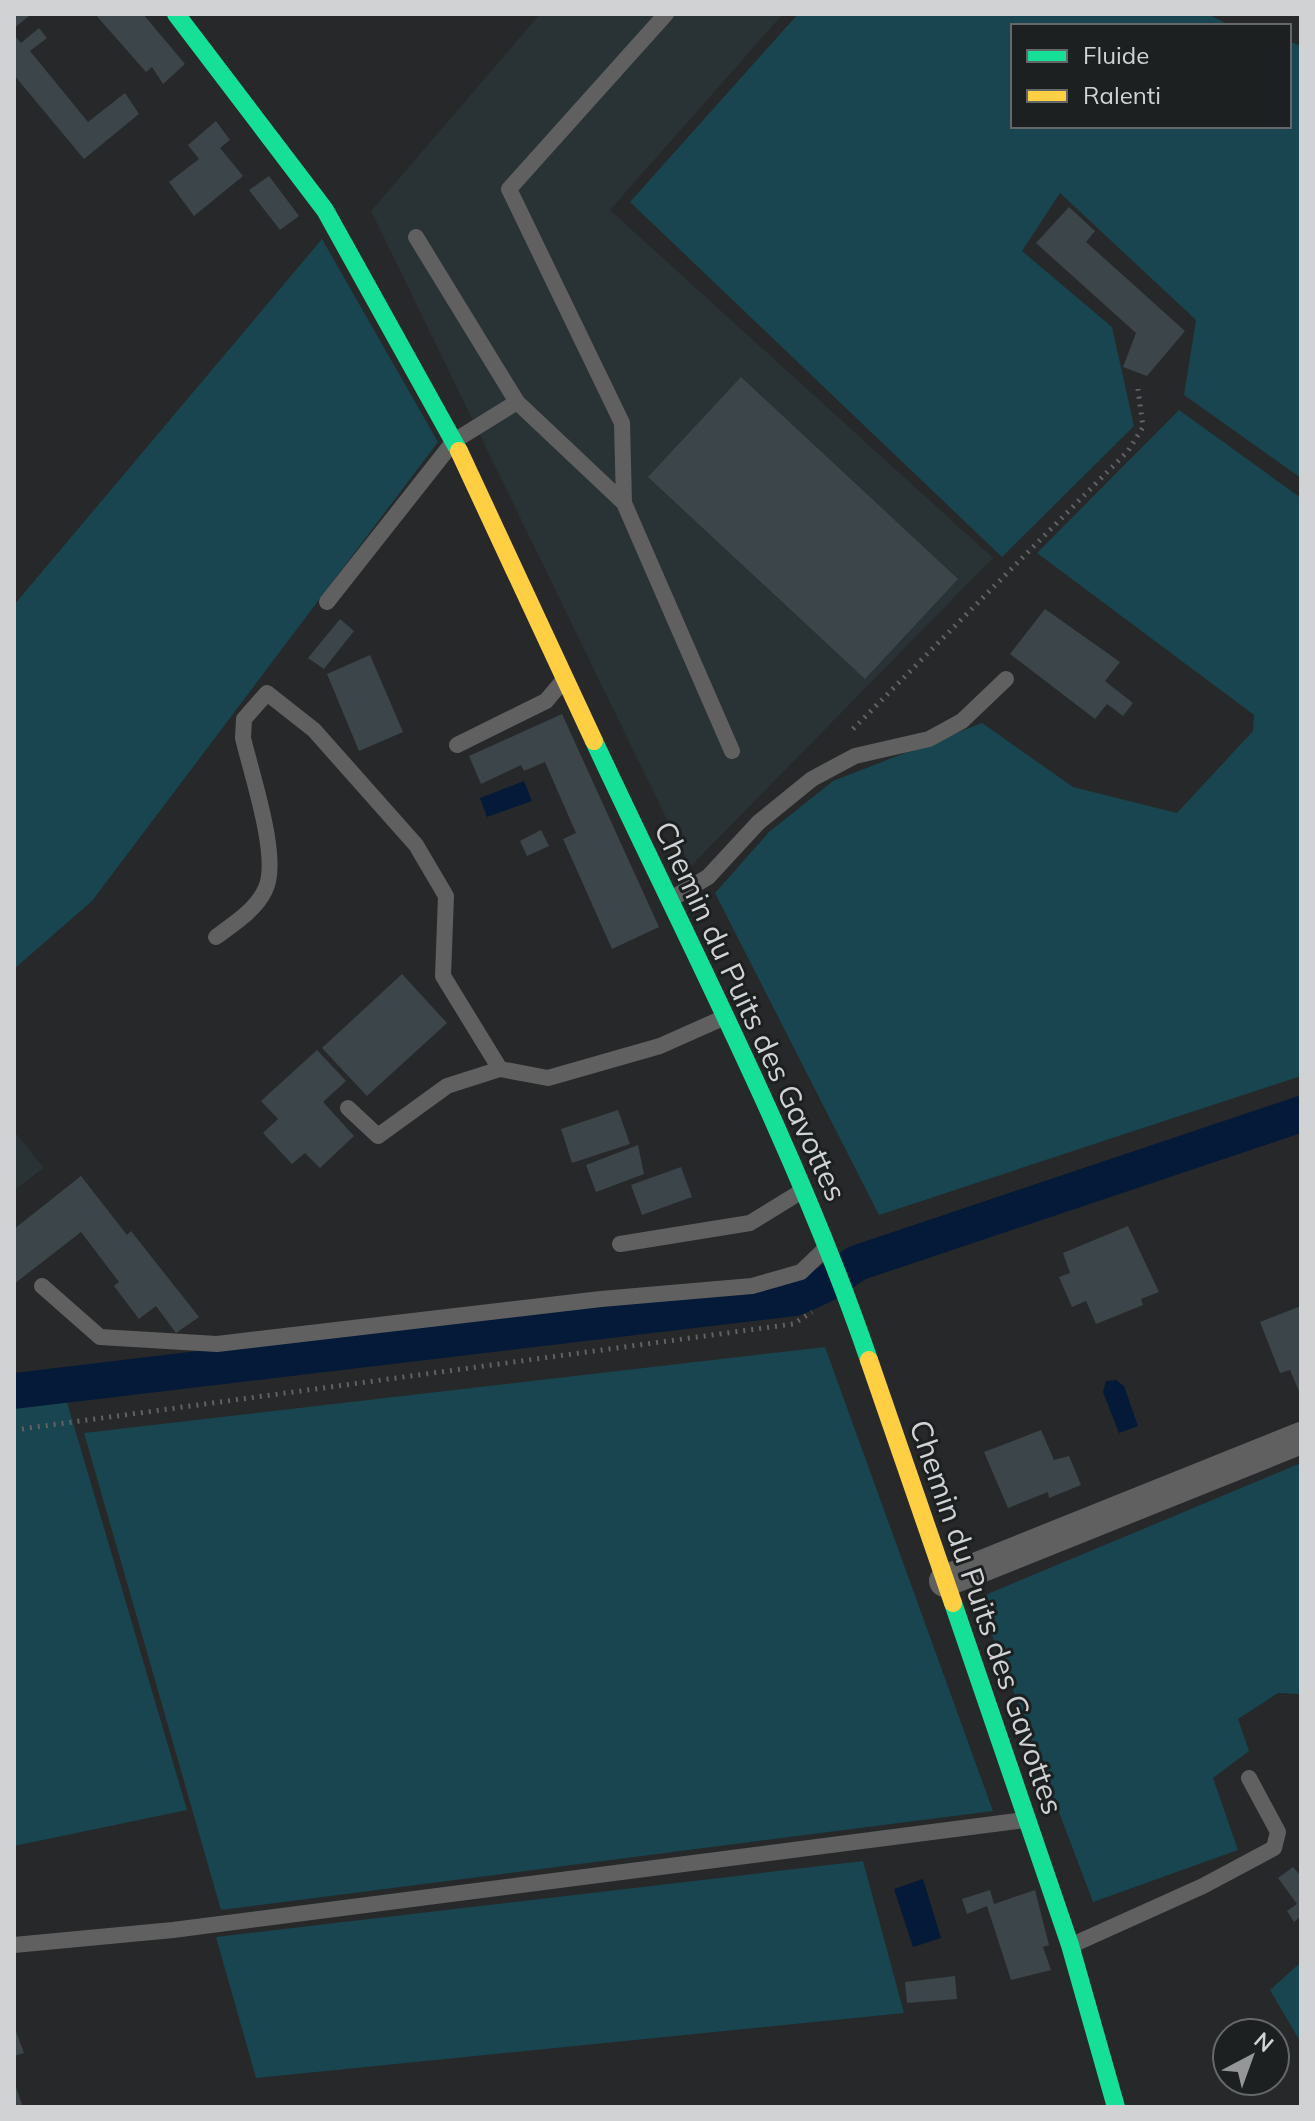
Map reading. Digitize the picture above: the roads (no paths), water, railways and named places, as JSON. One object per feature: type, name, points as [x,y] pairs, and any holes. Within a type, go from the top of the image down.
[{"type":"street","name":"Chemin du Puits des Gavottes","points":[[176,14],[325,210],[454,441],[804,1190],[842,1281],[1070,1945],[1116,2107]]},
{"type":"street","points":[[945,1581],[1301,1438]]},
{"type":"lane","points":[[666,14],[509,189],[622,423],[624,503],[732,751]]},
{"type":"lane","points":[[416,237],[517,402],[624,503]]},
{"type":"lane","points":[[327,602],[454,441],[517,402]]},
{"type":"lane","points":[[457,745],[546,701],[566,678]]},
{"type":"lane","points":[[670,900],[708,877],[759,822],[812,779],[855,756],[929,739],[962,721],[1006,679]]},
{"type":"lane","points":[[216,937],[250,911],[266,889],[271,863],[243,738],[244,719],[267,693],[314,730],[416,845],[446,896],[443,976],[500,1069]]},
{"type":"lane","points":[[348,1108],[378,1136],[447,1086],[500,1069],[548,1078],[660,1046],[724,1017]]},
{"type":"lane","points":[[620,1244],[750,1223],[804,1190]]},
{"type":"lane","points":[[42,1286],[100,1337],[217,1344],[601,1299],[752,1286],[801,1272],[828,1246]]},
{"type":"lane","points":[[1070,1945],[1203,1886],[1274,1848],[1278,1832],[1249,1778]]},
{"type":"lane","points":[[14,1945],[173,1930],[1027,1820]]},
{"type":"waterway","points":[[14,1391],[795,1298],[826,1284],[857,1263],[1301,1114]]}]
